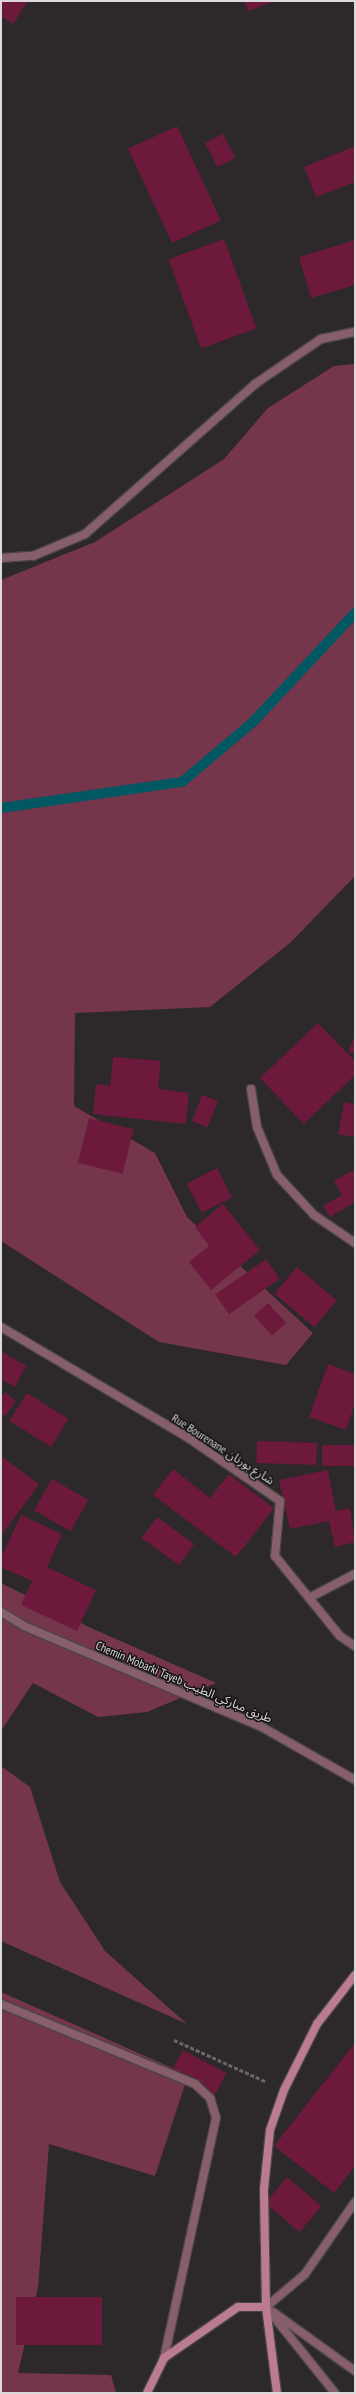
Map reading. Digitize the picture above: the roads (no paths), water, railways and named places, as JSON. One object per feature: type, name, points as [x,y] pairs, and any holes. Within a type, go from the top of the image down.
[{"type":"street","points":[[1,558],[33,556],[85,534],[255,384],[321,339],[355,332]]},
{"type":"street","points":[[250,1088],[257,1127],[277,1175],[314,1215],[355,1243]]},
{"type":"street","name":"Rue Bourenane شارع بورنان","points":[[1,1328],[187,1438],[280,1501],[275,1556],[340,1636],[355,1646]]},
{"type":"street","points":[[309,1598],[355,1574]]},
{"type":"street","name":"Chemin Mobarki Tayeb طريق مباركي الطيب","points":[[1,1612],[24,1626],[260,1726],[355,1780]]},
{"type":"street","points":[[277,2393],[266,2307],[264,2189],[270,2130],[284,2090],[317,2024],[355,1975]]},
{"type":"street","points":[[1,2004],[196,2084],[210,2098],[216,2118],[164,2358],[147,2393]]},
{"type":"street","points":[[266,2307],[305,2274],[355,2202]]},
{"type":"street","points":[[164,2358],[238,2307],[266,2307],[355,2371]]},
{"type":"street","points":[[266,2307],[335,2393]]},
{"type":"waterway","points":[[1,808],[182,782],[253,722],[355,613]]}]
